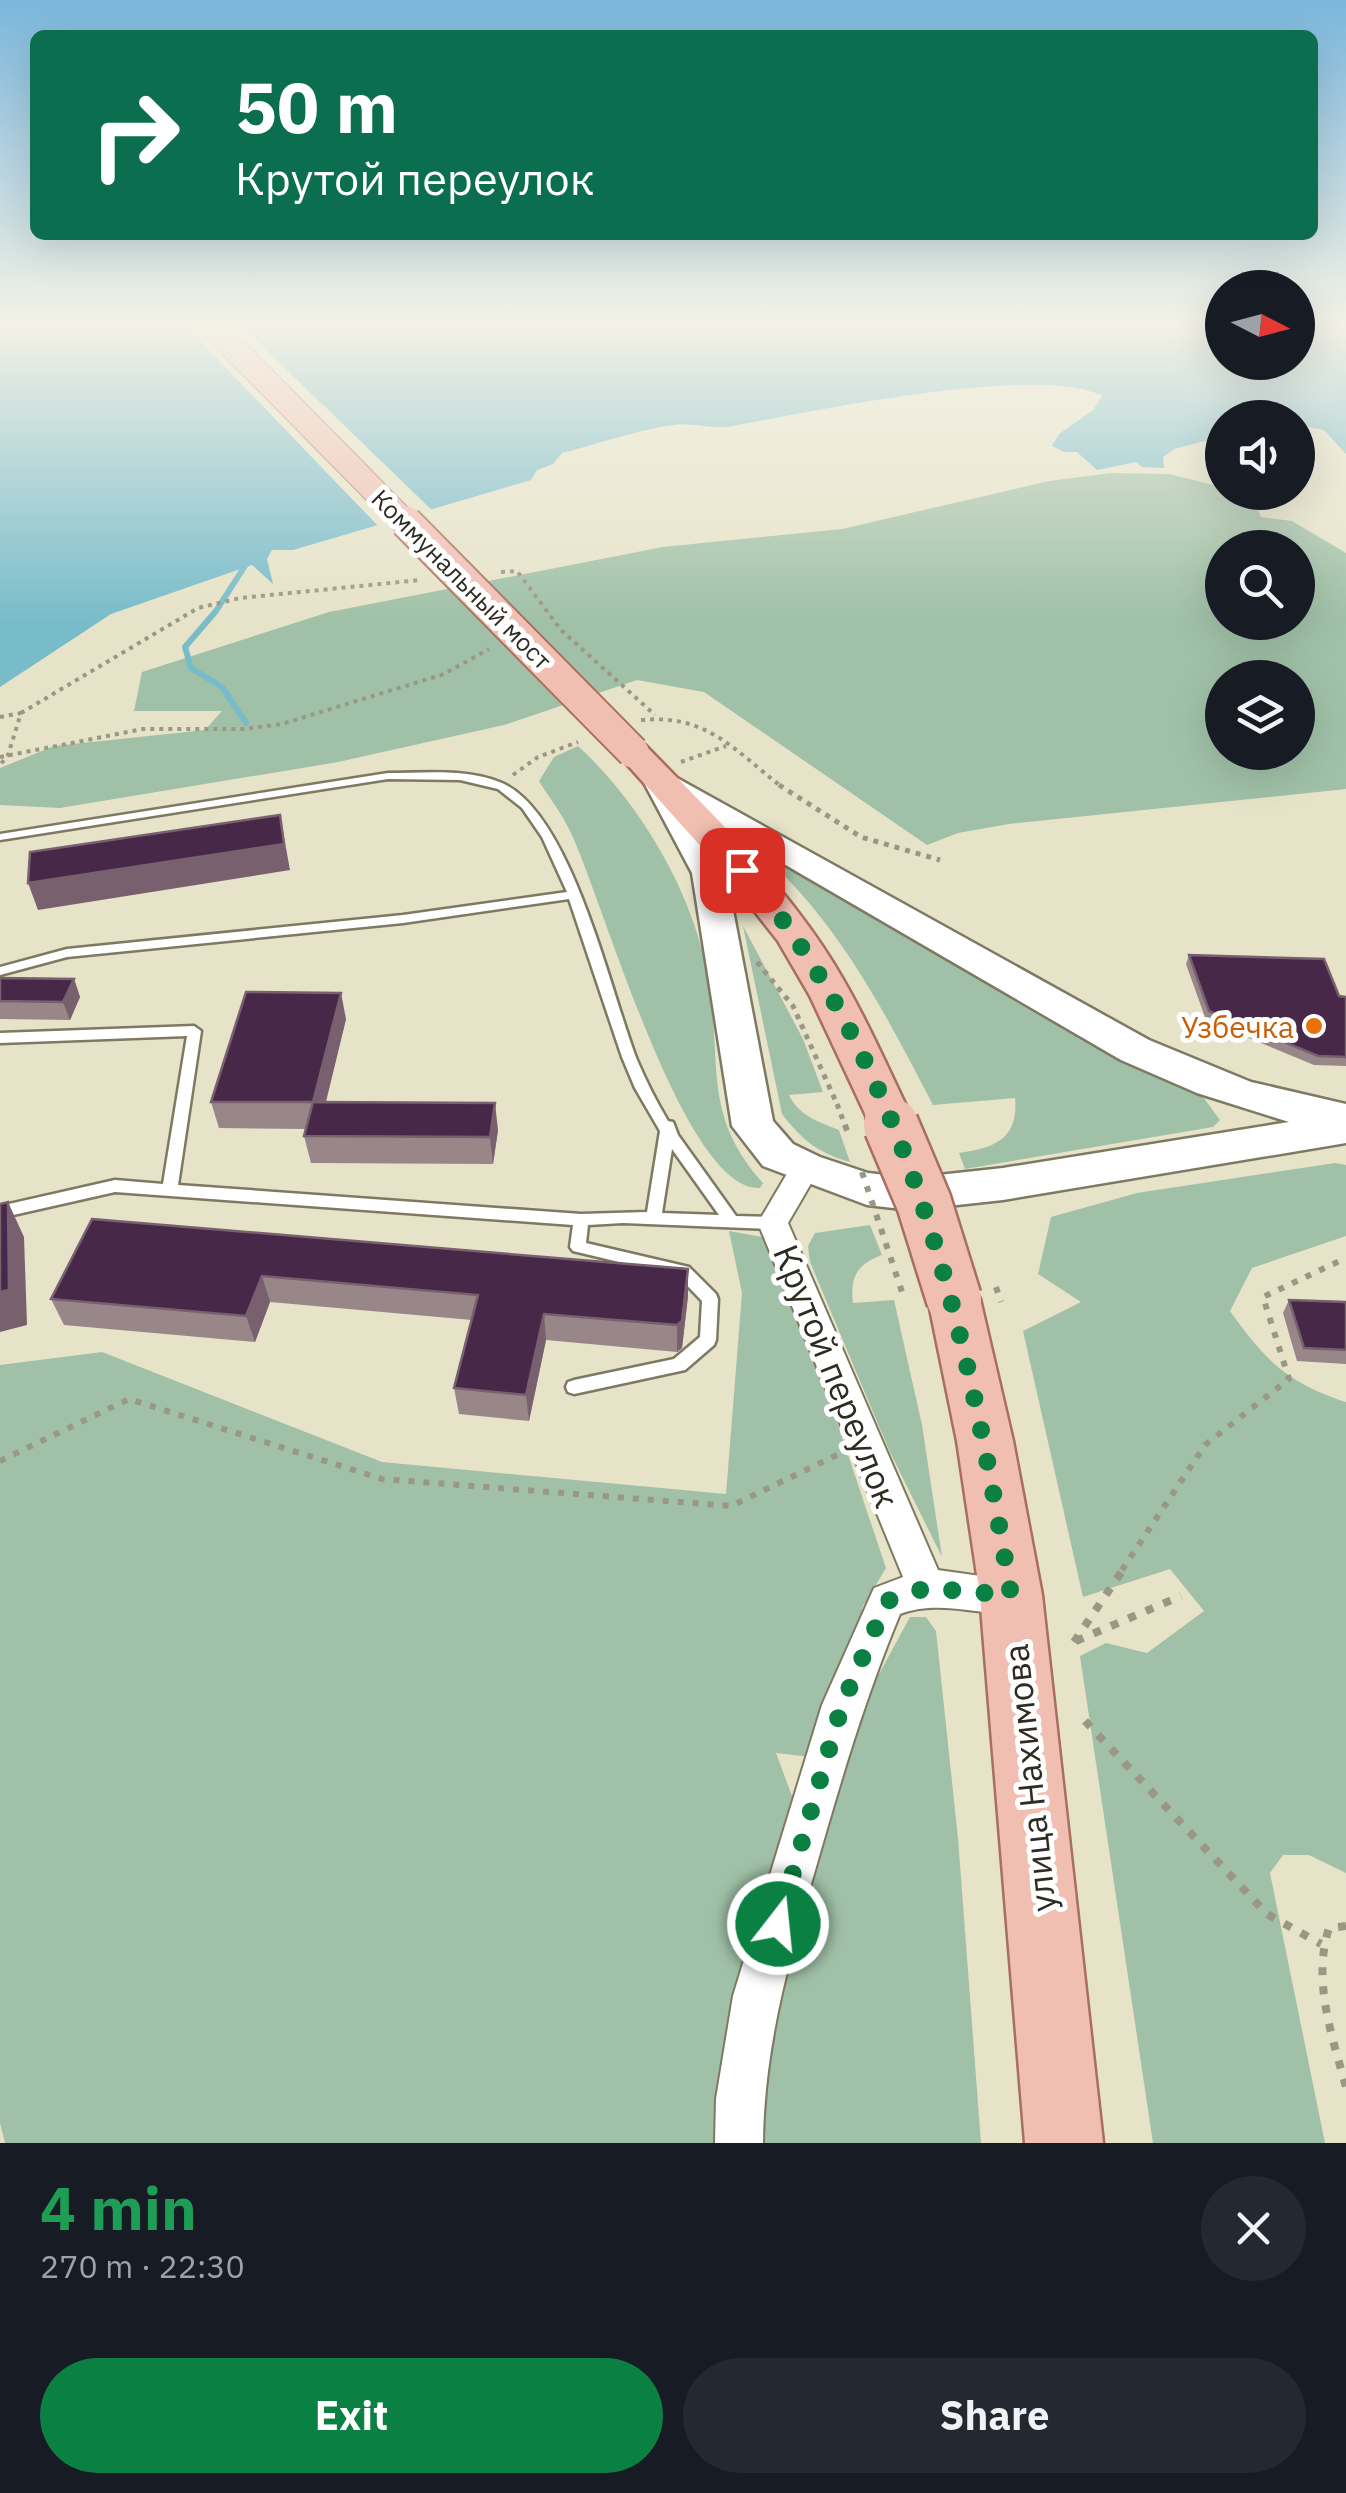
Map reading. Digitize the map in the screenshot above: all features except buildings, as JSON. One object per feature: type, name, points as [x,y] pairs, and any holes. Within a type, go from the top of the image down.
[{"type":"main road","name":"Коммунальный мост","points":[[309,421],[652,753],[793,933],[832,997],[867,1124]]},
{"type":"main road","points":[[652,753],[1135,1050],[1200,1081],[1267,1104],[1346,1118]]},
{"type":"main road","points":[[652,753],[708,873],[727,958],[753,1126],[778,1155],[867,1189],[911,1194],[1002,1184],[1346,1128]]},
{"type":"main road","name":"улица Нахимова","points":[[867,1124],[924,1204],[928,1296],[986,1440],[1011,1595],[1064,2143]]},
{"type":"street","name":"Крутой переулок","points":[[805,1168],[773,1223],[827,1342],[862,1442],[926,1588]]},
{"type":"street","points":[[739,2143],[740,2099],[756,1996],[842,1705],[887,1601],[926,1588],[1011,1595]]},
{"type":"lane","points":[[0,837],[388,776],[453,777],[499,786],[534,817],[558,855],[642,1088],[731,1221]]},
{"type":"lane","points":[[0,971],[67,953],[403,919],[572,895]]},
{"type":"lane","points":[[0,1038],[194,1031],[170,1187]]},
{"type":"lane","points":[[654,1218],[668,1126]]},
{"type":"lane","points":[[0,1212],[115,1186],[170,1187],[581,1220],[654,1218],[773,1223]]},
{"type":"lane","points":[[574,1387],[679,1365],[708,1340],[710,1299],[684,1271],[578,1247],[581,1220]]},
{"type":"path","points":[[498,573],[517,571],[562,630],[654,715],[701,726],[782,788],[861,837],[940,860]]},
{"type":"path","points":[[0,717],[21,713],[198,608],[240,598],[438,578]]},
{"type":"path","points":[[0,757],[143,729],[282,724],[444,674],[496,645]]},
{"type":"path","points":[[0,765],[8,755],[21,713]]},
{"type":"path","points":[[654,715],[652,753],[727,746]]},
{"type":"path","points":[[499,786],[538,757],[588,739]]},
{"type":"path","points":[[838,1104],[867,1124]]},
{"type":"path","points":[[861,1170],[928,1296]]},
{"type":"path","points":[[1181,1596],[1074,1642],[1204,1445],[1289,1380],[1264,1297],[1346,1258]]},
{"type":"path","points":[[0,1461],[129,1398],[382,1479],[730,1506],[862,1442]]},
{"type":"path","points":[[1085,1721],[1267,1914],[1321,1944]]},
{"type":"path","points":[[1346,1926],[1330,1928],[1321,1944],[1326,2000],[1346,2087]]},
{"type":"green space","points":[[1111,473],[1169,474],[1205,483],[1205,510],[1258,510],[1261,517],[1292,521],[1307,530],[1205,530],[1205,640],[1315,640],[1315,535],[1346,553],[1346,789],[1009,824],[958,833],[927,845],[704,692],[637,680],[504,725],[338,762],[60,808],[0,805],[0,768],[54,746],[205,730],[222,711],[134,711],[142,672],[329,612],[663,547],[842,529],[1049,481]]},
{"type":"green space","points":[[578,746],[644,824],[692,917],[709,982],[723,1111],[744,1158],[763,1183],[760,1188],[731,1176],[702,1142],[674,1092],[647,1033],[583,861],[568,827],[539,781],[554,757]]},
{"type":"green space","points":[[756,849],[1050,1017],[1201,1094],[1220,1120],[1213,1127],[965,1169],[959,1153],[1002,1139],[1013,1123],[1015,1098],[933,1105],[877,1001],[835,936]]},
{"type":"green space","points":[[743,926],[803,1039],[823,1092],[789,1095],[804,1113],[839,1130],[850,1162],[812,1144],[782,1114]]},
{"type":"green space","points":[[1335,1163],[1346,1165],[1346,1236],[1252,1268],[1230,1311],[1279,1368],[1308,1387],[1346,1402],[1346,1873],[1309,1855],[1283,1855],[1270,1873],[1325,2143],[1153,2143],[1080,1656],[1106,1643],[1147,1653],[1204,1611],[1170,1569],[1083,1597],[1023,1331],[1081,1302],[1038,1274],[1051,1217],[1137,1193]]},
{"type":"green space","points":[[870,1225],[882,1255],[857,1273],[853,1303],[894,1300],[922,1425],[942,1557],[889,1450],[810,1262],[808,1246],[815,1233]]},
{"type":"green space","points":[[729,1231],[768,1238],[824,1383],[886,1568],[862,1608],[879,1674],[910,1617],[926,1617],[936,1631],[958,1838],[981,2143],[5,2143],[0,2123],[0,1365],[102,1352],[382,1462],[726,1494],[742,1293]],"holes":[[[776,1753],[847,1761],[818,1863],[817,1863]]]},
{"type":"water","points":[[0,421],[759,421],[725,427],[659,427],[562,453],[553,464],[537,470],[531,480],[293,550],[272,550],[267,559],[273,584],[252,565],[111,614],[0,687]]},
{"type":"water","points":[[1077,421],[1205,421],[1205,441],[1174,449],[1163,457],[1164,468],[1142,467],[1136,462],[1097,470],[1077,452],[1064,452],[1052,446],[1059,434]]},
{"type":"water","points":[[1315,421],[1346,421],[1346,454],[1324,430],[1315,428]]},
{"type":"pier","points":[[277,421],[340,421],[437,515],[381,529]]},
{"type":"waterway","points":[[246,723],[222,687],[191,668],[185,647],[216,611],[250,558]]},
{"type":"place","name":"Узбечка","points":[[1314,1026]]},
{"type":"route","points":[[742,870],[793,933],[832,997],[924,1204],[954,1299],[986,1440],[1011,1595],[926,1588],[887,1601],[842,1705],[778,1924]]}]
